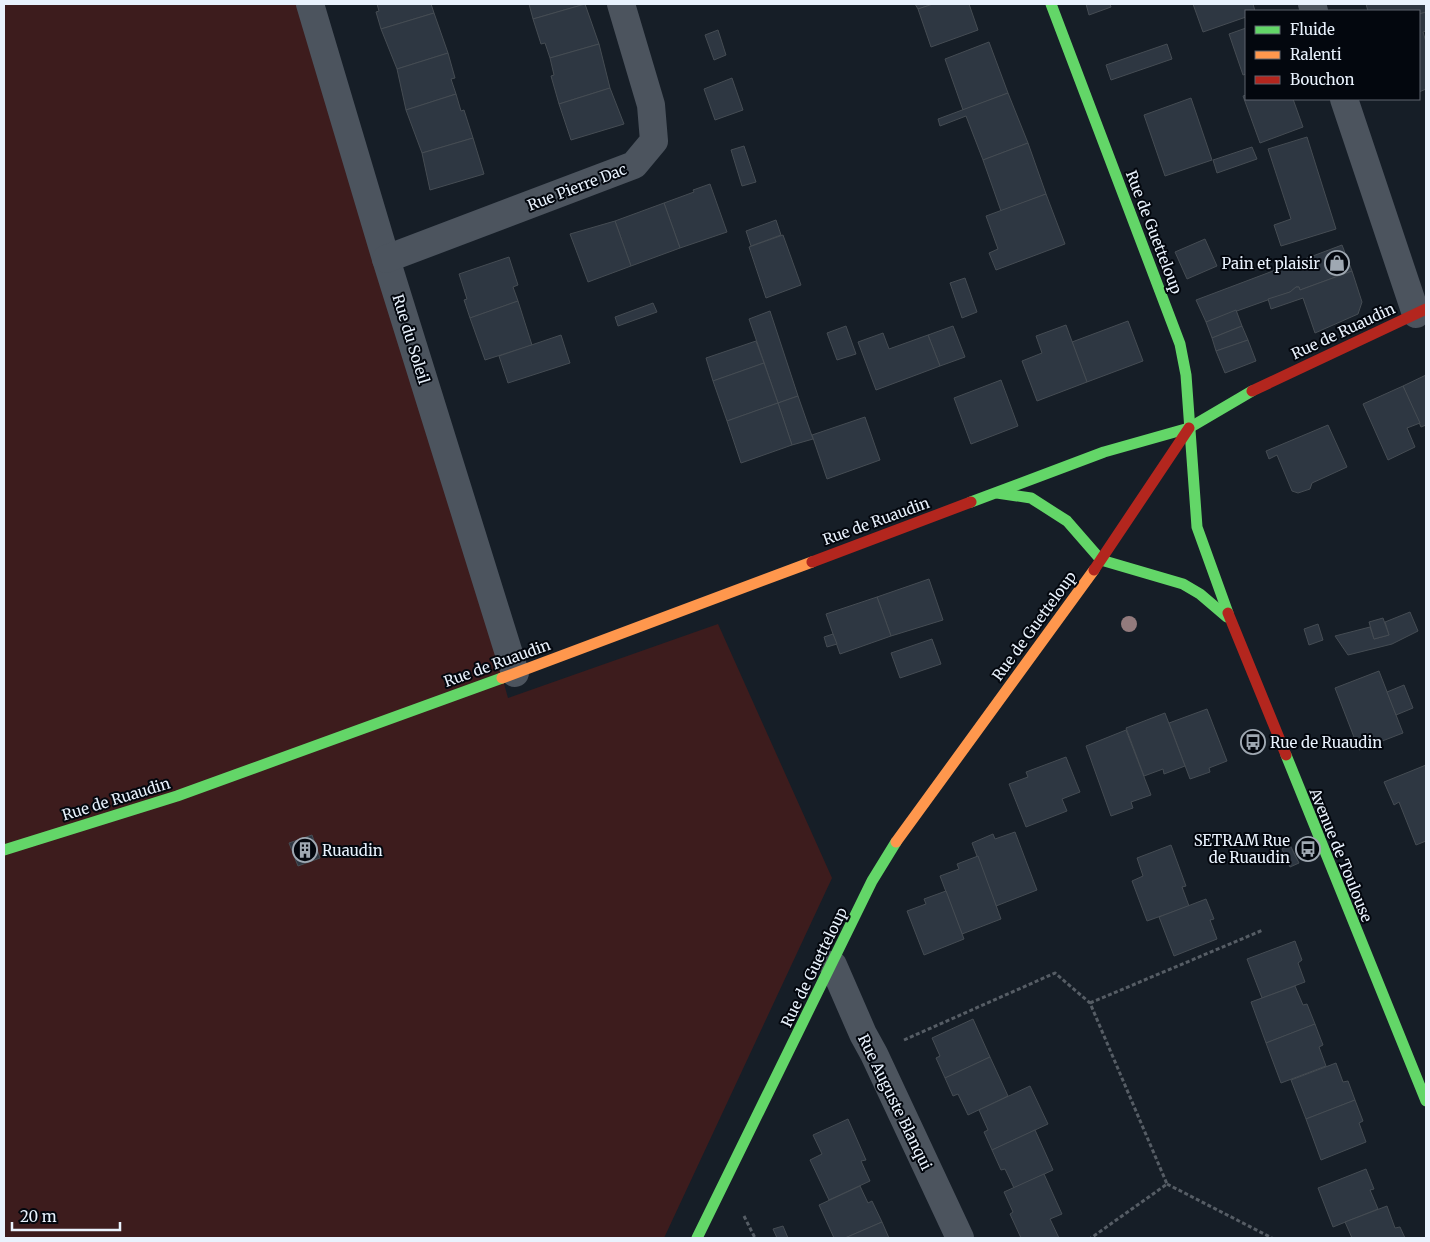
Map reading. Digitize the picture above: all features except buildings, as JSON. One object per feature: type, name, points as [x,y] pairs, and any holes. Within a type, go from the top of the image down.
[{"type":"street","name":"Rue du Soleil","points":[[310,4],[386,259],[515,673]]},
{"type":"street","name":"Rue Pierre Dac","points":[[386,259],[634,165],[654,141],[651,105],[621,4]]},
{"type":"street","name":"Rue de Guetteloup","points":[[697,1238],[833,965],[872,881],[907,825],[1101,560],[1189,428],[1186,375],[1180,344],[1052,4]]},
{"type":"street","points":[[1344,100],[1421,311]]},
{"type":"street","name":"Rue de Ruaudin","points":[[4,850],[177,796],[515,673],[1116,448],[1189,428],[1239,397],[1421,311]]},
{"type":"street","name":"Avenue de Toulouse","points":[[1189,428],[1197,527],[1230,620],[1426,1101]]},
{"type":"street","name":"Rue de Ruaudin","points":[[996,493],[1031,498],[1067,521],[1101,560]]},
{"type":"street","name":"Avenue de Toulouse","points":[[1101,560],[1183,584],[1200,594],[1230,620]]},
{"type":"street","name":"Rue Auguste Blanqui","points":[[833,965],[862,1034],[874,1054],[960,1238]]},
{"type":"path","points":[[1090,1003],[1264,930]]},
{"type":"path","points":[[874,1054],[1055,973],[1090,1003],[1167,1184],[1272,1238]]},
{"type":"path","points":[[1091,1238],[1167,1184]]},
{"type":"shaded area","points":[[4,4],[310,4],[386,259],[508,698],[718,624],[832,878],[664,1238],[4,1238]]},
{"type":"traffic: fast","points":[[1051,4],[1180,344],[1186,375],[1197,527],[1228,613]]},
{"type":"traffic: fast","points":[[971,502],[1104,452],[1189,428],[1252,391]]},
{"type":"traffic: fast","points":[[997,493],[1031,498],[1067,521],[1101,560]]},
{"type":"traffic: fast","points":[[1101,560],[1183,584],[1200,594],[1227,617]]},
{"type":"traffic: fast","points":[[4,850],[177,796],[502,678]]},
{"type":"traffic: fast","points":[[1286,755],[1426,1101]]},
{"type":"traffic: fast","points":[[697,1238],[872,881],[896,842]]},
{"type":"traffic: slow","points":[[502,678],[812,562]]},
{"type":"traffic: slow","points":[[896,842],[1094,570]]},
{"type":"traffic: jam","points":[[1252,391],[1426,309]]},
{"type":"traffic: jam","points":[[1094,570],[1189,428]]},
{"type":"traffic: jam","points":[[812,562],[971,502]]},
{"type":"traffic: jam","points":[[1228,613],[1286,755]]},
{"type":"place","name":"Pain et plaisir","points":[[1337,263]]},
{"type":"place","name":"Rue de Ruaudin","points":[[1253,742]]},
{"type":"place","name":"SETRAM Rue de Ruaudin","points":[[1308,849]]},
{"type":"place","name":"Ruaudin","points":[[305,850]]}]
